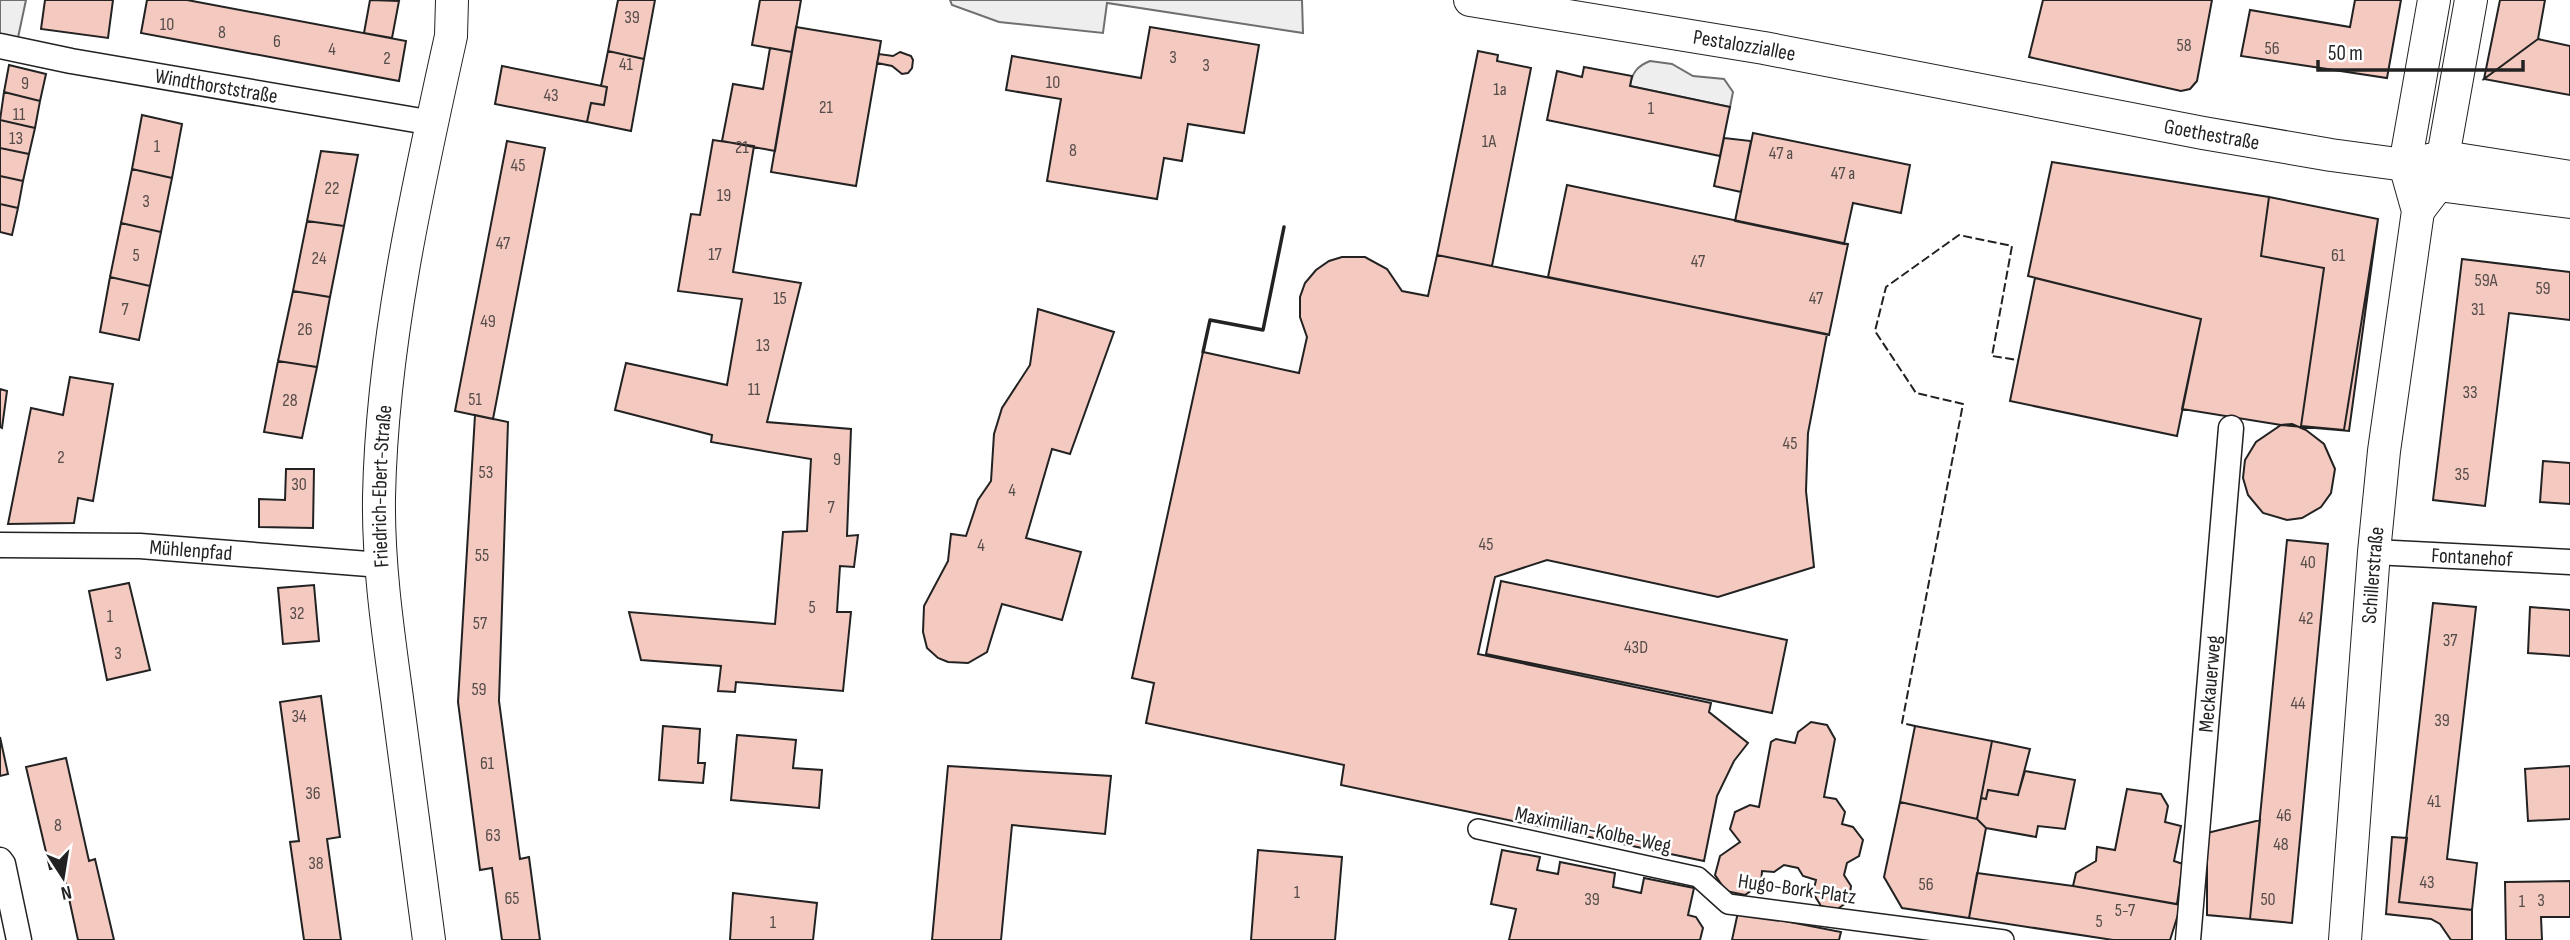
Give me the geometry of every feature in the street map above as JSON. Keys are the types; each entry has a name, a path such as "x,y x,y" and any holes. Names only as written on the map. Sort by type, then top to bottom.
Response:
{"street":[{"name":"Friedrich-Ebert-Straße","path":"429,940 382,565 379,500 382,428 392,338 451,36 452,0"},
{"name":"Friedrich-Ebert-Straße","path":"451,36 471,0"},
{"name":"Pestalozziallee","path":"1470,0 1532,5 2019,97"},
{"name":"Schillerstraße","path":"2418,211 2405,165 2434,0"},
{"name":"Schillerstraße","path":"2344,940 2384,451 2418,211 2441,171 2471,0"},
{"name":"Windthorststraße","path":"0,46 71,61 433,123"},
{"name":"Goethestraße","path":"2019,97 2216,136 2441,171 2570,202"},
{"name":"Goethestraße","path":"2441,171 2570,177"},
{"name":"Meckauerweg","path":"2188,940 2231,428"},
{"name":"Mühlenpfad","path":"0,545 140,546 382,565"},
{"name":"Fontanehof","path":"2374,552 2570,562"},
{"name":"Maximilian-Kolbe-Weg","path":"1478,829 1698,877"},
{"path":"0,860 4,864 19,940"},
{"name":"Hugo-Bork-Platz","path":"1698,877 1728,904 2004,940"}],"shaded area":[{"path":"0,0 26,0 16,47 0,44"},
{"path":"950,0 1302,0 1303,33 1107,3 1103,33 999,22 952,5"},
{"path":"1650,61 1672,64 1693,76 1724,79 1733,92 1730,107 1630,86 1636,70"}],"building":[{"path":"45,0 113,0 108,38 41,29"},
{"path":"147,0 187,0 406,41 399,81 141,33"},
{"path":"370,0 399,1 392,38 364,33"},
{"path":"618,0 655,0 644,59 608,51"},
{"path":"760,0 801,0 792,52 752,45"},
{"path":"2043,0 2212,0 2197,81 2190,89 2181,91 2029,57"},
{"path":"2355,0 2401,0 2387,78 2241,56 2250,10 2350,27"},
{"path":"2500,0 2545,0 2538,39 2484,79"},
{"path":"796,27 881,41 856,186 771,172"},
{"path":"1150,27 1259,45 1244,133 1188,124 1182,161 1164,158 1157,199 1047,181 1061,99 1006,90 1012,56 1141,78"},
{"path":"2538,39 2570,46 2570,95 2484,79"},
{"path":"770,48 792,52 775,151 722,141 733,84 763,89"},
{"path":"608,51 644,59 631,131 587,122 591,103 604,105 607,87 601,86"},
{"path":"1478,51 1498,55 1497,61 1531,68 1492,266 1437,255"},
{"path":"900,52 911,56 913,60 908,73 902,74 892,66 877,63 879,54 893,56"},
{"path":"9,65 46,74 40,101 4,92"},
{"path":"502,66 607,87 604,105 591,103 587,122 495,104"},
{"path":"1584,67 1632,76 1630,86 1730,107 1720,156 1547,120 1557,71 1582,77"},
{"path":"4,92 40,101 35,128 0,120"},
{"path":"142,115 182,124 172,178 132,169"},
{"path":"0,120 35,128 29,154 0,148"},
{"path":"1753,133 1910,165 1901,213 1853,203 1844,244 1735,221"},
{"path":"1724,138 1751,141 1741,192 1714,186"},
{"path":"713,140 754,146 733,272 801,283 767,422 851,429 847,536 858,535 854,567 840,566 837,612 851,612 843,691 736,682 735,692 718,691 721,666 641,660 629,612 775,624 783,532 807,531 811,459 711,442 712,435 615,410 626,363 727,385 742,299 678,291 691,214 700,215"},
{"path":"507,141 545,148 493,419 455,411"},
{"path":"0,148 29,154 23,181 0,176"},
{"path":"321,151 358,155 344,226 307,221"},
{"path":"2052,162 2269,197 2378,219 2349,431 2281,425 2182,409 2201,319 2028,276"},
{"path":"132,169 172,178 161,232 121,223"},
{"path":"0,176 23,181 18,208 0,204"},
{"path":"1567,185 1848,244 1829,335 1548,277"},
{"path":"2269,197 2378,219 2344,430 2301,426 2324,268 2261,256"},
{"path":"0,204 18,208 12,235 0,232"},
{"path":"307,221 344,226 330,297 293,291"},
{"path":"121,223 161,232 150,286 110,277"},
{"path":"1437,255 1827,334 1808,433 1806,491 1814,567 1718,597 1547,560 1495,577 1478,654 1711,703 1709,712 1748,743 1734,761 1717,796 1704,861 1341,785 1344,765 1146,723 1154,683 1132,678 1203,352 1299,373 1307,337 1300,317 1300,297 1305,283 1316,270 1329,261 1342,257 1365,257 1387,269 1402,291 1428,296"},
{"path":"2462,259 2570,272 2570,320 2509,313 2485,506 2433,500"},
{"path":"110,277 150,286 139,340 100,332"},
{"path":"2035,278 2201,319 2177,436 2010,401"},
{"path":"293,291 330,297 317,367 278,361"},
{"path":"1038,309 1114,332 1070,454 1052,449 1026,538 1081,552 1062,620 1002,604 987,652 968,663 948,662 938,658 927,648 923,632 924,606 948,561 951,534 966,536 978,500 991,481 994,434 1002,408 1030,365"},
{"path":"278,361 317,367 302,438 264,432"},
{"path":"70,377 113,384 93,501 78,498 74,523 8,524 31,408 63,415"},
{"path":"0,389 7,391 2,428 0,427"},
{"path":"475,415 508,422 499,701 520,859 529,857 540,940 502,940 492,868 480,870 458,702"},
{"path":"2292,424 2306,430 2324,444 2335,469 2331,493 2321,507 2302,518 2287,520 2263,513 2248,495 2243,478 2245,460 2256,442 2281,425"},
{"path":"2543,461 2570,463 2570,504 2540,502"},
{"path":"286,469 314,469 313,528 259,527 259,499 285,500"},
{"path":"2287,540 2328,544 2292,923 2250,919"},
{"path":"1501,581 1787,640 1772,713 1486,654"},
{"path":"129,583 150,670 107,680 89,591"},
{"path":"314,585 319,641 283,644 278,588"},
{"path":"2433,603 2476,607 2447,859 2477,863 2472,910 2399,902"},
{"path":"2530,607 2570,610 2570,656 2528,653"},
{"path":"321,696 340,837 327,839 341,940 304,940 290,842 299,841 280,702"},
{"path":"1811,722 1827,725 1835,739 1824,797 1836,799 1845,812 1842,824 1853,827 1863,840 1859,856 1847,863 1844,875 1851,886 1849,901 1836,910 1821,906 1813,893 1816,880 1803,876 1798,868 1784,865 1774,872 1762,871 1761,884 1745,895 1726,891 1715,875 1720,856 1740,842 1730,829 1735,812 1750,805 1759,807 1771,742 1776,739 1795,743 1798,732"},
{"path":"663,726 700,729 698,763 705,763 703,783 659,780"},
{"path":"1915,726 1992,741 1977,819 1900,802"},
{"path":"737,735 796,740 793,768 822,770 819,808 731,800"},
{"path":"0,737 8,774 0,776"},
{"path":"1992,741 2030,749 2018,795 1988,790 1986,799 1981,798"},
{"path":"66,758 89,861 95,859 114,940 78,940 62,866 50,869 26,767"},
{"path":"948,766 1111,776 1105,834 1012,825 1001,940 932,940"},
{"path":"2570,766 2570,819 2528,821 2525,769"},
{"path":"2025,771 2075,780 2065,829 2038,826 2036,837 1986,828 1977,819 1981,798 1986,799 1988,790 2018,795"},
{"path":"2127,789 2161,794 2168,806 2165,822 2181,826 2174,861 2183,864 2177,904 2073,886 2076,873 2096,861 2097,847 2115,850"},
{"path":"1900,802 1977,819 1986,828 1969,918 1902,908 1884,877"},
{"path":"2260,820 2250,919 2207,915 2207,833"},
{"path":"2392,837 2407,838 2399,902 2472,910 2472,940 2451,940 2440,924 2431,919 2386,914"},
{"path":"1258,850 1342,857 1335,940 1251,940"},
{"path":"1502,850 1540,857 1537,870 1558,874 1560,862 1615,873 1613,887 1641,893 1644,878 1694,888 1688,915 1696,917 1703,928 1700,940 1509,940 1516,909 1491,904"},
{"path":"1977,873 2181,905 2170,940 2113,940 1969,918"},
{"path":"2570,881 2570,917 2541,917 2542,940 2506,940 2505,882"},
{"path":"733,893 817,903 813,940 730,940"},
{"path":"1738,912 1841,932 1839,940 1732,940"}],"fence":[{"path":"1915,726 1902,723 1963,404 1916,393 1875,331 1886,287 1959,235 2012,246 1992,356 2018,360"}],"wall":[{"path":"1203,352 1210,320 1263,330 1284,227"}]}
